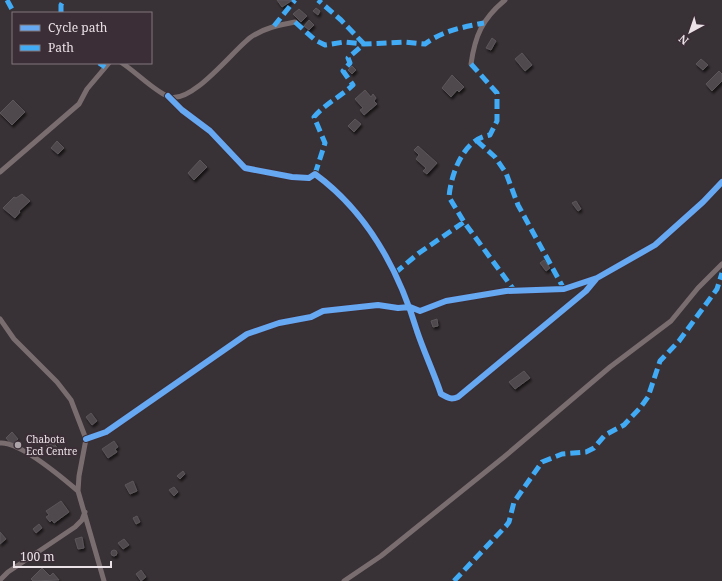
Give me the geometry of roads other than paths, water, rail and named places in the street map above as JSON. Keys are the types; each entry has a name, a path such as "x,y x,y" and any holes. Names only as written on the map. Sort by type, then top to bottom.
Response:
{"street":[{"path":"470,64 478,31 491,11 505,0"},
{"path":"168,96 175,98 188,93 221,68 244,43 258,33 274,26 295,22"},
{"path":"0,172 79,104 87,89 107,64"},
{"path":"123,64 168,96 182,110 210,131 245,168 292,177 309,178 315,174 335,190 364,222 389,259 410,307 417,331 441,394 448,398 453,399 586,292 598,278"},
{"path":"86,439 106,432 247,334 279,323 311,317 323,311 378,306 398,308 410,307 420,311 446,301 506,291 564,289 578,286 598,278 655,245 704,202 722,182"},
{"path":"344,581 381,556 504,457 610,367 671,321 698,288 722,264"},
{"path":"0,319 19,345 57,382 71,400 86,439 79,476 78,491 104,581"},
{"path":"0,443 8,444 35,457 78,491"},
{"path":"0,580 8,572 75,528 82,520 85,512"}],"place":[{"name":"Chabota Ecd Centre","path":"18,445"}]}
